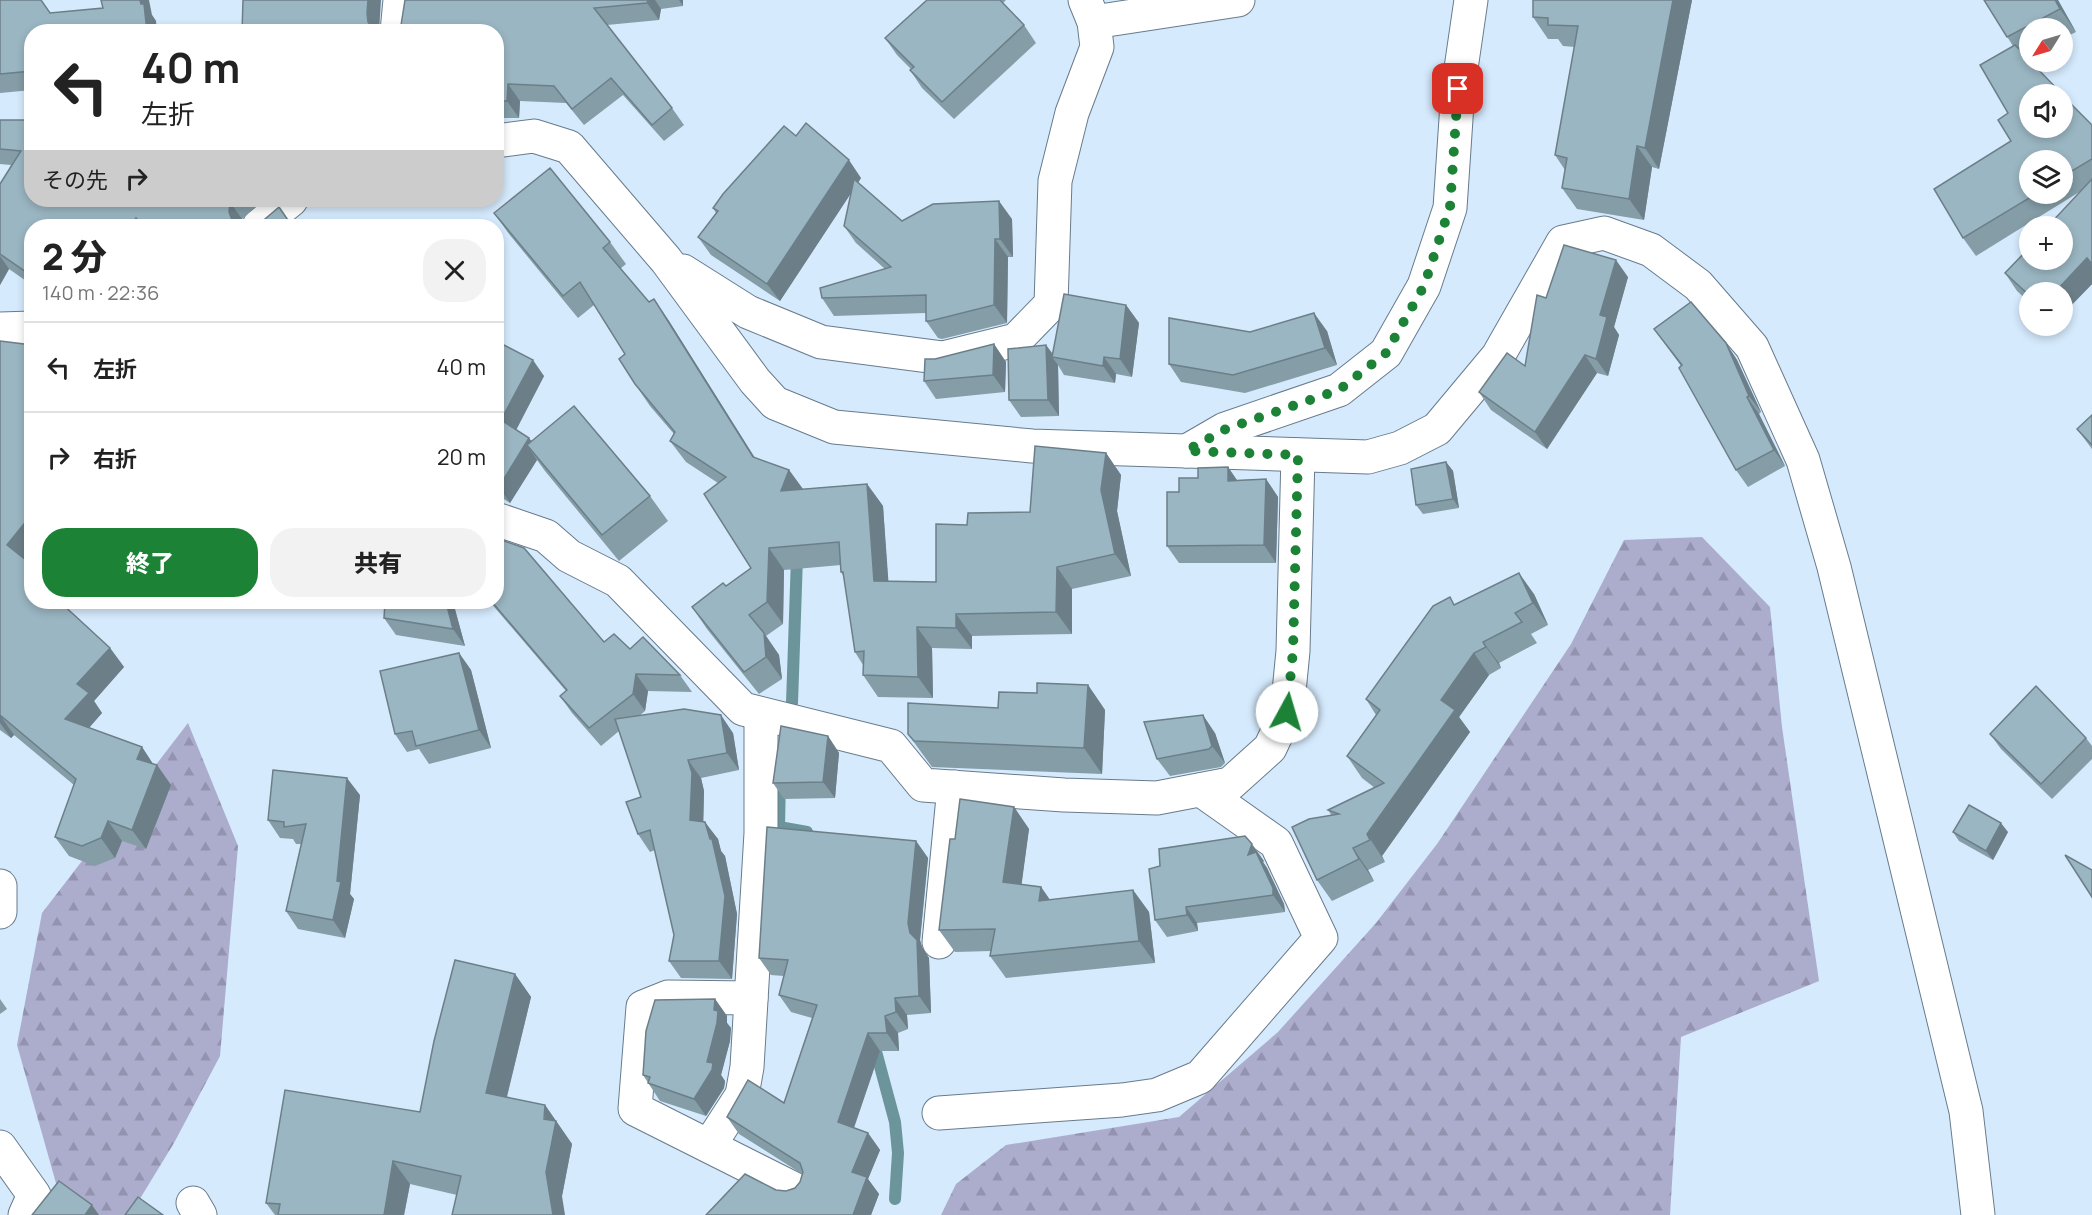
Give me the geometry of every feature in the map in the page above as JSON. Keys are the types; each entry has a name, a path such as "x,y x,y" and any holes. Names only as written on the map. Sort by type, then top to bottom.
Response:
{"street":[{"path":"398,24 400,0"},
{"path":"666,260 747,312 821,342 943,358 1016,340 1051,304 1055,181 1072,113 1097,47 1090,11 1239,0"},
{"path":"1186,451 1226,429 1339,390 1386,353 1424,286 1450,207 1458,89 1471,0"},
{"path":"504,140 534,136 569,147 666,260 755,381 775,403 834,427 1032,446 1368,458 1400,448 1437,429 1498,356 1563,242 1604,233 1651,250 1698,285 1752,347 1803,460 1834,567 1966,1111 1977,1215"},
{"path":"268,219 282,207"},
{"path":"0,329 24,328"},
{"path":"504,522 546,536 569,556 618,581 743,709 891,746 923,785 1157,798 1230,784 1270,748 1287,712 1293,651 1298,455"},
{"path":"709,1146 742,1095 747,1067 761,833 761,714"},
{"path":"939,942 954,787"},
{"path":"939,1113 1122,1100 1157,1095 1200,1077 1321,938 1276,843 1201,790"},
{"path":"0,886 0,912"},
{"path":"751,998 668,997 643,1007 635,1109 796,1190"},
{"path":"0,1147 34,1195 25,1215"}],"green space":[{"path":"1702,537 1770,607 1782,727 1819,981 1681,1037 1670,1215 941,1215 956,1184 1006,1145 1179,1117 1278,1032 1376,923 1437,844 1571,644 1624,540"},
{"path":"188,723 238,846 220,1056 174,1143 130,1215 65,1215 17,1045 42,913"}],"building":[{"path":"0,0 41,0 50,13 103,8 101,0 140,0 141,4 144,4 146,24 24,24 24,72 0,74"},
{"path":"243,0 368,0 367,13 370,24 242,24"},
{"path":"405,0 648,0 647,3 594,8 672,108 652,125 611,78 572,109 554,86 508,84 507,101 504,101 504,24 401,24"},
{"path":"927,0 1000,0 1024,25 942,102 910,70 914,67 885,38"},
{"path":"1533,0 1673,0 1645,148 1637,146 1629,199 1562,188 1567,158 1555,155 1578,26 1548,25 1548,18 1533,17"},
{"path":"1984,0 2055,0 2060,9 2043,18 2019,18 2019,31 2007,37"},
{"path":"2015,45 2019,49 2019,72 2041,72 2052,84 2019,84 2019,138 2073,138 2073,106 2092,125 2092,159 2073,170 2073,150 2019,150 2019,204 1963,238 1934,189 2011,141 1998,120 2008,113 1980,65"},
{"path":"0,120 24,120 24,207 230,207 232,219 24,219 24,270 0,254 0,184 21,151 0,149"},
{"path":"806,123 849,160 767,284 698,237 718,211 713,208 723,194 784,126 796,136"},
{"path":"550,168 610,242 603,248 649,302 654,299 753,457 789,470 781,491 867,484 874,581 936,582 936,524 967,525 968,513 1030,512 1035,446 1106,453 1101,490 1115,554 1057,567 1056,612 956,614 956,628 917,627 918,677 863,675 864,651 855,652 843,572 841,572 839,542 769,548 767,602 749,615 764,633 766,657 744,672 692,607 723,583 726,586 751,568 704,494 726,477 670,441 675,432 635,384 619,359 625,354 580,282 563,296 504,225 504,219 499,219 494,213"},
{"path":"854,179 902,221 933,204 999,201 1000,239 995,239 994,305 926,321 926,295 822,298 820,288 891,267 844,226"},
{"path":"2092,179 2092,264 2087,258 2064,282 2019,282 2019,286 2005,273 2019,258 2019,270 2073,270 2073,216 2057,216 2069,204 2073,204 2073,199"},
{"path":"279,207 287,219 265,219"},
{"path":"1564,245 1616,260 1600,315 1607,317 1596,359 1585,355 1535,432 1479,392 1507,353 1525,366 1537,295 1546,298"},
{"path":"1064,294 1126,305 1120,359 1104,357 1103,366 1052,357"},
{"path":"1691,302 1726,343 1749,396 1747,397 1774,450 1736,470 1679,368 1682,365 1654,329"},
{"path":"1314,313 1325,348 1233,375 1169,364 1169,318 1250,332"},
{"path":"0,341 24,344 24,524 7,545 24,559 24,609 68,609 110,648 77,684 89,693 65,719 142,747 137,759 157,765 132,830 108,821 101,838 82,846 55,837 76,779 0,715"},
{"path":"994,344 993,375 924,381 925,359 935,359"},
{"path":"504,345 533,360 504,414"},
{"path":"1046,345 1048,400 1009,400 1008,349"},
{"path":"574,406 650,496 602,535 527,445"},
{"path":"2092,415 2092,445 2077,429"},
{"path":"504,422 529,438 504,479"},
{"path":"1446,462 1453,499 1416,505 1411,469"},
{"path":"1228,467 1228,481 1266,479 1264,545 1167,546 1167,492 1179,492 1179,478 1198,478 1198,468"},
{"path":"504,541 524,548 604,642 614,634 630,649 643,637 680,675 636,674 633,694 589,728 560,696 567,690 498,609 504,609"},
{"path":"1519,573 1533,603 1515,613 1522,622 1483,642 1486,647 1474,653 1441,700 1455,710 1367,834 1370,840 1353,848 1359,859 1317,880 1292,827 1309,819 1339,814 1328,810 1384,783 1347,756 1380,710 1366,699 1433,606 1450,597 1454,605"},
{"path":"385,609 448,609 453,629 384,618"},
{"path":"459,653 479,730 416,746 412,731 395,734 380,671"},
{"path":"1037,683 1088,685 1084,748 914,741 908,734 908,703 998,708 999,692 1037,693"},
{"path":"2036,686 2086,738 2041,784 1990,734"},
{"path":"684,709 721,715 727,753 688,760 692,773 690,820 705,822 710,839 712,839 725,896 719,961 669,961 674,935 650,830 638,834 626,802 641,797 615,719"},
{"path":"1203,715 1212,746 1209,749 1157,759 1144,722"},
{"path":"781,726 828,736 823,782 773,783"},
{"path":"273,770 347,778 337,881 341,882 333,920 286,911 306,824 284,827 284,822 268,820"},
{"path":"960,799 1014,807 1003,882 1041,887 1039,901 1133,890 1139,941 990,956 995,929 939,930 950,839 955,839"},
{"path":"1969,805 2001,823 1986,851 1953,832"},
{"path":"767,827 916,841 908,923 910,933 917,940 919,996 895,998 896,1012 885,1016 887,1033 868,1033 838,1122 868,1133 852,1172 867,1177 853,1215 706,1215 745,1174 776,1190 786,1191 795,1188 803,1172 800,1163 727,1117 748,1080 784,1103 817,1005 779,995 788,960 759,958"},
{"path":"1245,836 1252,844 1248,855 1256,852 1273,888 1273,895 1186,907 1187,915 1155,920 1149,869 1160,866 1159,849"},
{"path":"2065,855 2092,870 2092,897"},
{"path":"455,960 515,974 486,1093 545,1105 544,1119 556,1121 546,1172 553,1215 452,1215 461,1176 393,1161 384,1215 278,1215 280,1204 266,1203 285,1090 420,1112 434,1041"},
{"path":"715,999 714,1010 718,1011 717,1023 707,1062 713,1063 712,1070 694,1099 648,1083 650,1077 643,1075 646,1031 655,1000"},
{"path":"59,1181 92,1205 85,1215 32,1215"},
{"path":"138,1197 163,1215 125,1215"}],"waterway":[{"path":"792,703 797,557"},
{"path":"780,778 779,827 807,832"},
{"path":"874,1044 895,1122 898,1153 895,1199"}],"route":[{"path":"1287,712 1293,651 1298,455 1186,451 1226,429 1339,390 1386,353 1424,286 1450,207 1458,89"}]}
